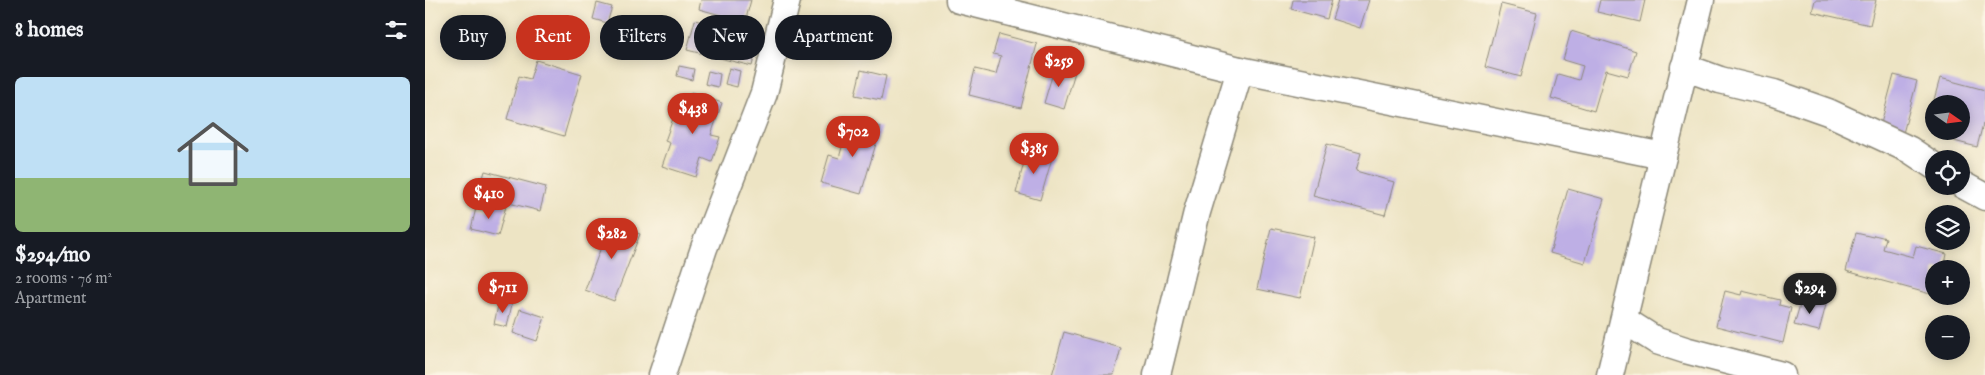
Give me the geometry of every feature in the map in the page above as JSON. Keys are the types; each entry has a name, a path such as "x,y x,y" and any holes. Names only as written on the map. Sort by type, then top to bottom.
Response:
{"street":[{"path":"662,375 704,248 764,93 787,0"},
{"path":"959,0 1240,70 1663,156"},
{"path":"1610,375 1701,0"},
{"path":"1684,67 1719,80 1773,92 1828,112 1910,150 1925,160"},
{"path":"1157,375 1197,212 1240,70"},
{"path":"1970,189 1985,197"},
{"path":"1624,320 1657,341 1782,375"}],"building":[{"path":"701,0 751,0 747,15 720,15 699,9"},
{"path":"1293,0 1332,0 1327,19 1291,9"},
{"path":"1338,0 1369,0 1360,28 1332,19"},
{"path":"1600,0 1645,0 1640,22 1597,12"},
{"path":"1815,0 1876,0 1870,25 1812,12"},
{"path":"597,3 612,7 610,15 600,15 600,21 593,19"},
{"path":"1501,4 1537,13 1521,77 1485,67"},
{"path":"694,24 694,52 687,50"},
{"path":"1571,31 1636,51 1628,76 1606,70 1594,111 1551,98 1558,74 1579,80 1583,66 1563,60"},
{"path":"999,34 1037,44 1021,108 969,95 975,69 996,74 1001,56 993,54"},
{"path":"536,60 582,74 564,136 507,119 519,76 530,79"},
{"path":"728,60 754,60 752,66"},
{"path":"679,66 694,69 692,80 677,76"},
{"path":"1055,66 1075,72 1064,109 1044,103"},
{"path":"729,68 740,71 737,87 725,84"},
{"path":"861,70 886,76 881,100 855,95"},
{"path":"708,71 720,74 718,87 705,84"},
{"path":"1894,75 1917,81 1902,137 1879,131"},
{"path":"1940,78 1985,90 1985,125 1983,124 1977,147 1954,141 1970,140 1970,95 1935,95"},
{"path":"691,92 722,103 711,135 720,137 712,162 702,158 696,177 662,166 670,143 665,141 676,110 684,112"},
{"path":"850,118 881,127 861,194 821,183 829,155 839,158"},
{"path":"1327,144 1361,153 1356,171 1394,182 1385,215 1313,196"},
{"path":"1027,151 1052,158 1040,200 1016,193"},
{"path":"485,171 546,187 540,211 478,195"},
{"path":"1568,189 1604,199 1585,263 1550,253"},
{"path":"493,203 506,206 498,236 471,229 476,208 491,212"},
{"path":"599,218 640,234 614,301 585,290 606,234 595,229"},
{"path":"1271,228 1314,237 1300,298 1257,289"},
{"path":"1856,233 1886,238 1883,249 1913,257 1916,246 1925,248 1925,250 1947,254 1946,260 1925,260 1925,293 1846,271"},
{"path":"1725,291 1741,295 1742,291 1780,300 1779,305 1791,308 1783,343 1716,326"},
{"path":"1802,298 1826,305 1819,331 1794,325"},
{"path":"499,301 512,304 507,327 494,324"},
{"path":"520,309 545,317 537,341 513,333"},
{"path":"1064,332 1121,348 1114,375 1052,375"}]}
